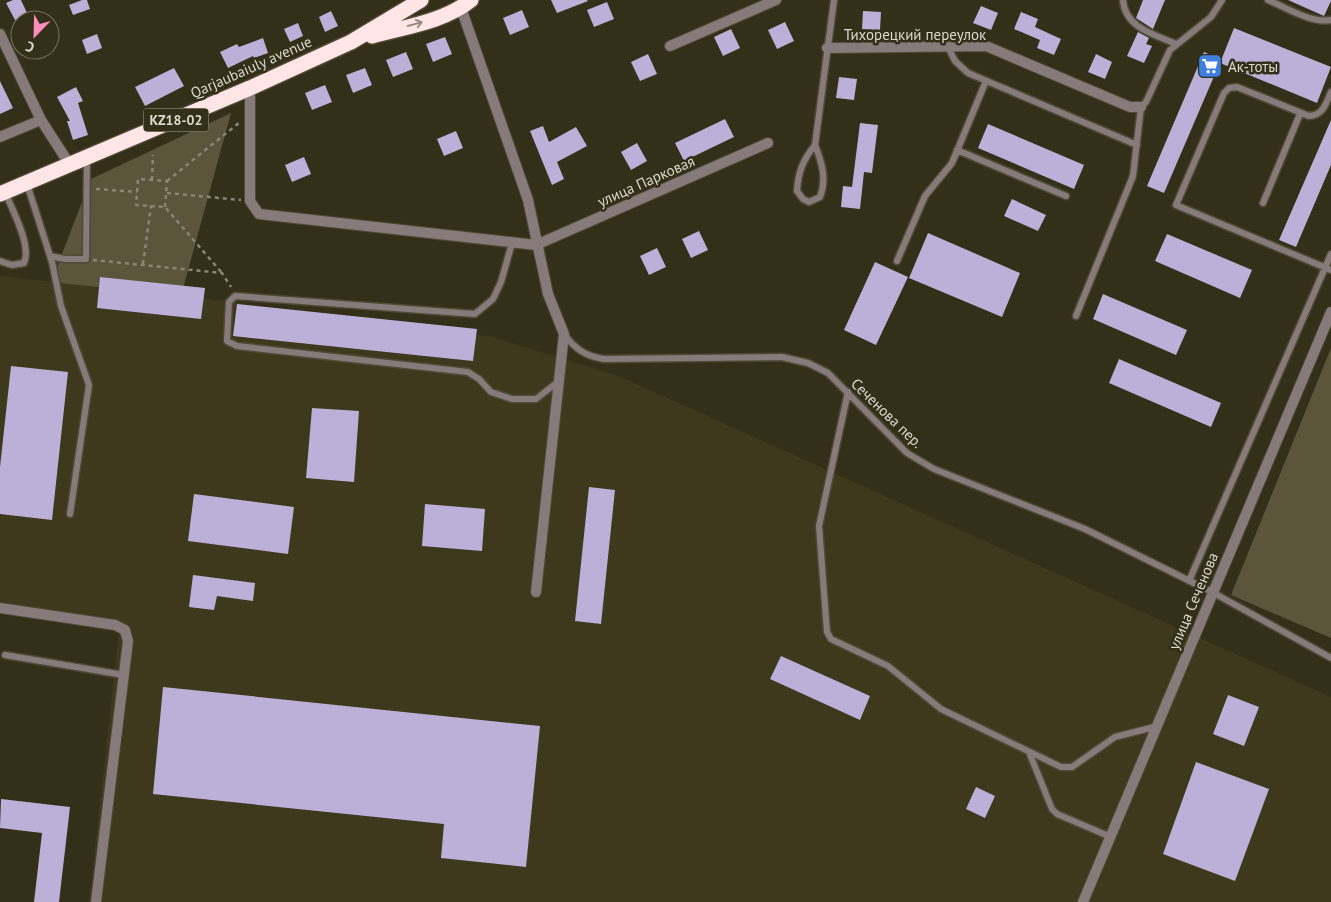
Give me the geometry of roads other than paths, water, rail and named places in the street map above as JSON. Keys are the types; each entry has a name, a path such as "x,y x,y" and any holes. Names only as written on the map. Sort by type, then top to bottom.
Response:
{"highway":[{"name":"Qarjaubaiuly avenue","path":"2,193 250,88 351,42 421,0"},
{"path":"429,0 437,18"},
{"name":"Qarjaubaiuly avenue","path":"351,42 437,18 466,4"}],"street":[{"path":"670,46 776,0"},
{"path":"466,4 528,200 536,245 548,294 564,334 536,592"},
{"path":"0,34 41,120 70,165"},
{"name":"Тихорецкий переулок","path":"827,48 986,46 1130,107 1141,107"},
{"path":"250,88 250,201 259,214 536,245"},
{"path":"0,137 41,120"},
{"name":"улица Парковая","path":"536,245 768,143"},
{"name":"улица Сеченова","path":"1083,902 1331,312"},
{"path":"0,608 116,625 125,630 128,641 96,902"}],"lane":[{"path":"816,145 805,157 798,174 797,191 803,199 809,202 820,197 823,189 822,163 816,145 834,0"},
{"path":"1123,0 1126,14 1134,24 1176,44"},
{"path":"1076,316 1130,184 1141,107 1146,102 1166,57 1176,44 1211,17 1222,0"},
{"path":"1268,0 1314,19 1331,20"},
{"path":"948,47 961,69 1137,145"},
{"path":"897,261 925,196 952,163 986,81"},
{"path":"1328,269 1176,205 1224,93 1230,88 1237,87 1300,114 1316,115 1326,104 1331,92"},
{"path":"1263,203 1300,114"},
{"path":"957,150 1066,196"},
{"path":"50,256 65,259 86,259 87,158"},
{"path":"27,182 50,256 61,306 89,385 70,514"},
{"path":"0,261 12,265 24,263 27,256 25,243 2,193"},
{"path":"512,242 501,282 493,299 475,314 235,296 230,302 227,341 237,346 468,372 479,379 491,392 512,399 536,398 559,381"},
{"path":"1190,581 1328,269 1331,254"},
{"name":"Сеченова пер.","path":"564,334 575,348 590,357 604,359 782,357 808,363 828,372 907,452 934,469 1086,529 1212,592 1331,658"},
{"path":"848,392 819,526 827,632 830,639 888,666 941,709 1061,767 1072,766 1114,737 1158,726"},
{"path":"5,655 124,675"},
{"path":"1029,752 1052,809 1057,814 1111,838"}],"place":[{"name":"Ак-тоты","path":"1210,66"}]}
